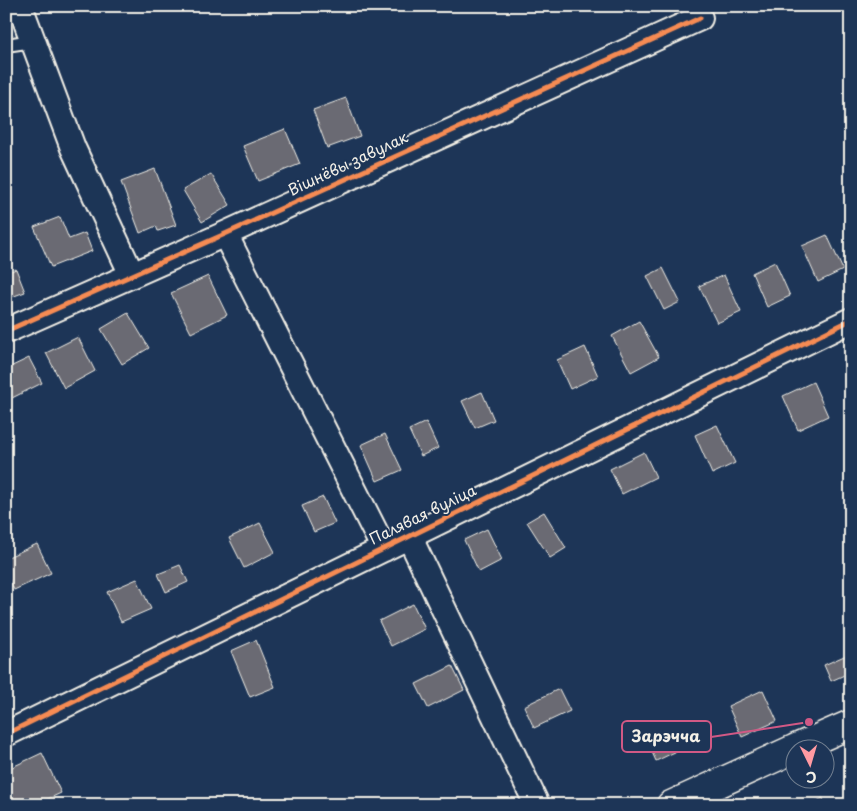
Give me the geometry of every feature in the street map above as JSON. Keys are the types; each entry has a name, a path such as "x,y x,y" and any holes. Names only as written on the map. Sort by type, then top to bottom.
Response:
{"main road":[{"path":"820,738 851,724"},
{"path":"671,805 784,754"}],"street":[{"path":"20,6 73,148 132,275"},
{"name":"Вішнёвы завулак","path":"6,331 225,234 700,18"},
{"path":"225,234 384,549"},
{"name":"Палявая вуліца","path":"6,734 851,320"},
{"path":"409,536 537,805"}],"lane":[{"path":"6,45 33,41"}],"building":[{"path":"346,98 360,136 327,148 313,110"},
{"path":"285,129 300,164 258,181 243,146"},
{"path":"155,169 176,225 158,231 156,226 140,233 121,182"},
{"path":"211,174 230,205 202,222 183,190"},
{"path":"60,217 69,239 85,233 92,251 51,267 34,227"},
{"path":"827,235 843,270 818,282 802,246"},
{"path":"775,262 790,296 767,307 752,273"},
{"path":"663,268 680,302 664,310 647,276"},
{"path":"16,269 25,292 6,299 6,273"},
{"path":"724,275 741,312 717,323 699,286"},
{"path":"208,276 227,315 191,333 171,293"},
{"path":"128,313 149,348 122,364 101,329"},
{"path":"639,321 659,357 631,372 612,336"},
{"path":"78,337 95,371 64,388 46,353"},
{"path":"585,347 598,376 570,389 557,360"},
{"path":"29,358 42,383 6,401 6,369"},
{"path":"813,382 828,416 798,430 783,396"},
{"path":"482,392 494,420 475,428 462,401"},
{"path":"426,422 438,448 421,456 409,430"},
{"path":"717,425 735,463 712,474 695,435"},
{"path":"385,434 402,470 377,481 361,445"},
{"path":"644,452 656,477 622,494 610,469"},
{"path":"323,497 335,523 314,532 302,506"},
{"path":"544,512 566,548 550,558 527,522"},
{"path":"260,523 275,552 244,568 229,538"},
{"path":"487,529 502,560 479,572 464,540"},
{"path":"37,544 51,573 14,590 6,573 6,558"},
{"path":"180,565 188,582 166,592 158,574"},
{"path":"137,579 151,609 121,622 107,592"},
{"path":"413,604 425,629 391,646 379,621"},
{"path":"256,640 275,687 250,697 231,651"},
{"path":"851,653 851,672 831,681 824,665"},
{"path":"452,666 464,690 428,708 416,684"},
{"path":"559,689 570,711 534,728 524,706"},
{"path":"763,690 777,721 742,737 728,706"},
{"path":"666,722 679,750 656,761 643,732"},
{"path":"42,753 61,793 35,805 6,805 6,770"},
{"path":"823,798 825,805 808,805"}],"cycle path":[{"path":"6,331 225,234 700,18"},
{"path":"6,734 851,320"}],"place":[{"name":"Зарэчча","path":"809,722"}]}
